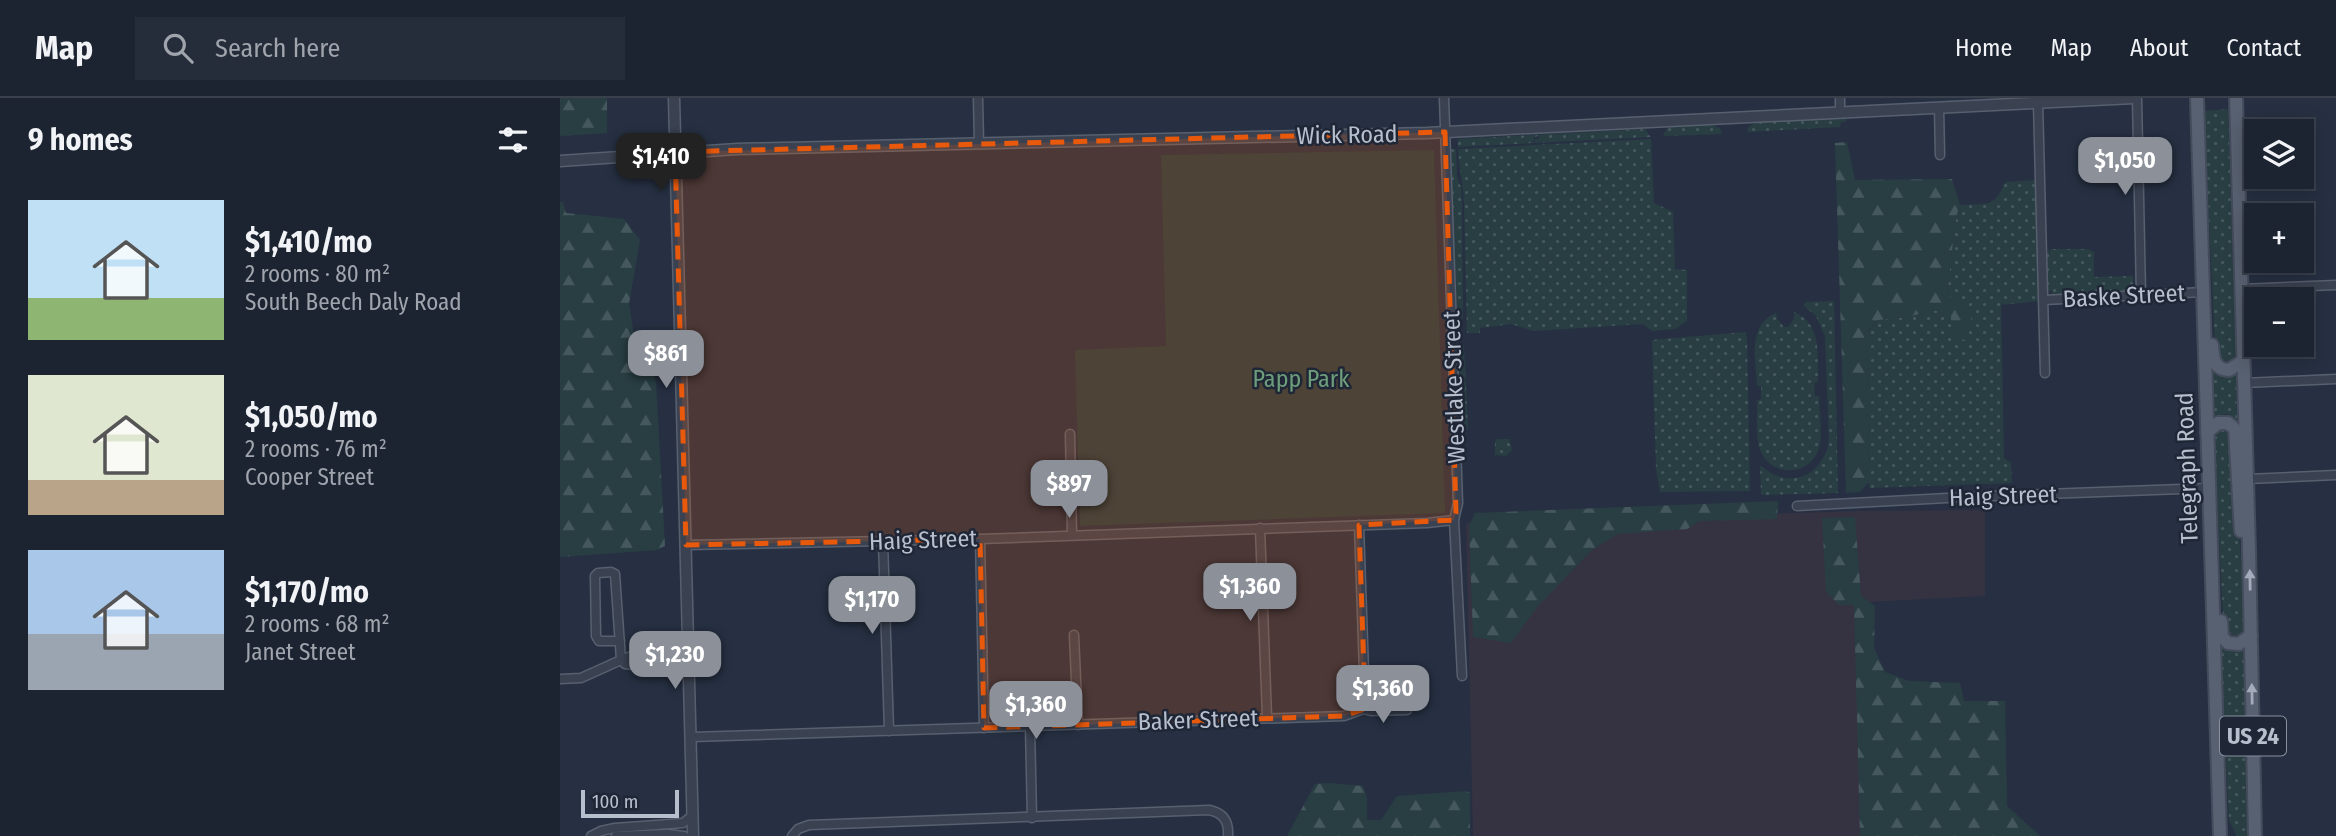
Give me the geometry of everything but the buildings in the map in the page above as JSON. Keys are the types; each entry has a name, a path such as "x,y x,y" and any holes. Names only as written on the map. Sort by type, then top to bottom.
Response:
{"main road":[{"name":"Telegraph Road","path":"2197,98 2220,836"},
{"name":"US 24","path":"2236,98 2255,836"},
{"path":"2203,254 2210,272 2214,360 2220,368 2229,370 2243,361"},
{"path":"2207,432 2218,423 2228,423 2235,429 2241,533 2249,550"},
{"path":"2209,502 2218,546 2221,635 2233,645 2242,643 2251,635"},
{"path":"2217,726 2224,753 2228,836"}],"street":[{"path":"674,98 693,836"},
{"path":"978,98 979,143"},
{"name":"Westlake Street","path":"1444,98 1458,496 1454,520 1462,676"},
{"path":"1840,98 1840,113"},
{"path":"2136,98 2141,295"},
{"name":"Wick Road","path":"560,161 675,152 1444,132 2136,98"},
{"path":"2038,103 2045,373"},
{"path":"1939,108 1940,155"},
{"path":"2241,289 2336,285"},
{"name":"Baske Street","path":"2044,300 2204,292"},
{"path":"2245,383 2336,379"},
{"path":"1070,434 1072,534"},
{"path":"2247,479 2336,475"},
{"name":"Haig Street","path":"1797,506 2209,488"},
{"name":"Haig Street","path":"686,545 980,538 1454,520"},
{"path":"1359,525 1365,701 1363,709"},
{"path":"1260,528 1267,717"},
{"path":"980,538 984,728"},
{"path":"883,541 889,731"},
{"path":"620,641 599,641 596,636 595,576 600,572 615,574 620,641 621,660"},
{"path":"1074,635 1079,725"},
{"path":"560,678 581,678 636,654 689,656"},
{"name":"Baker Street","path":"692,737 1344,716 1363,709 1408,710"},
{"path":"1030,726 1032,818"},
{"path":"792,836 798,828 809,824 1209,810 1223,817 1228,827 1228,836"},
{"path":"591,836 615,828 683,823 693,815"},
{"path":"616,836 684,836"}],"highlighted area":[{"path":"1445,132 1456,513 1454,520 1359,525 1365,701 1362,710 1344,716 984,728 980,539 686,545 675,152"}],"shaded area":[{"path":"1985,510 1985,596 1867,602 1867,836 1473,836 1466,523 1860,511"}],"green space":[{"path":"560,98 607,98 607,133 560,136"},
{"path":"2228,109 2236,352 2233,359 2227,363 2219,356 2215,346 2204,111"},
{"path":"1847,116 1840,127 1747,132 1755,122"},
{"path":"1711,125 1720,128 1722,134 1664,136 1669,127"},
{"path":"1645,129 1651,137 1535,143 1539,136 1534,137 1534,143 1458,147 1458,139"},
{"path":"1651,139 1654,203 1673,212 1675,269 1687,270 1687,321 1675,329 1652,331 1643,324 1533,331 1511,324 1480,328 1480,333 1467,333 1464,203 1458,149"},
{"path":"1847,142 1855,180 1952,179 1960,205 1956,217 1947,294 1972,316 1966,340 1951,338 1951,314 1932,310 1909,317 1879,320 1867,331 1869,482 1860,492 1846,493 1835,143"},
{"path":"1451,149 1456,149 1457,178 1462,202 1463,317 1457,322"},
{"name":"Papp Park","path":"1434,150 1445,513 1080,526 1075,350 1166,346 1161,155"},
{"path":"2036,180 2038,301 2001,305 2004,458 2011,463 2012,483 1869,488 1867,332 1879,320 1909,317 1932,310 1972,316 1947,294 1956,217 1960,205 1993,201 2005,182"},
{"path":"560,202 563,202 566,213 624,219 640,240 629,304 634,335 648,348 656,383 665,546 657,550 560,557"},
{"path":"2049,249 2050,254 2051,249 2087,249 2094,252 2094,277 2133,276 2133,290 2052,295 2052,291 2048,291 2046,256"},
{"path":"1834,301 1838,493 1761,495 1760,465 1781,477 1802,477 1819,465 1825,455 1829,442 1825,336 1816,316 1804,306 1805,302"},
{"path":"1794,312 1810,324 1814,333 1818,352 1818,382 1814,383 1815,396 1819,396 1821,431 1820,445 1814,459 1799,469 1791,470 1775,467 1767,461 1760,448 1757,435 1757,400 1761,399 1761,386 1757,386 1755,344 1761,326 1767,319 1776,313 1777,319 1784,327 1788,327 1794,319"},
{"path":"1745,332 1750,491 1660,492 1656,469 1652,340"},
{"path":"1462,345 1468,429 1465,430 1460,428 1458,347"},
{"path":"2212,371 2227,377 2236,375 2237,420 2227,414 2213,416"},
{"path":"2224,429 2231,436 2242,571 2244,628 2234,637 2227,630 2223,616 2214,439 2218,431"},
{"path":"1497,439 1509,439 1512,450 1506,456 1495,455"},
{"path":"1778,501 1777,519 1700,521 1687,529 1618,534 1592,550 1538,606 1511,643 1473,637 1469,526 1475,513"},
{"path":"1855,517 1861,596 1875,606 1874,648 1885,672 1909,681 1960,683 1964,701 2005,701 2007,806 2040,836 1860,836 1854,605 1839,605 1826,592 1822,518"},
{"path":"2220,645 2228,650 2244,649 2250,828 2246,836 2237,836 2229,821"},
{"path":"1315,784 1363,786 1367,798 1367,820 1381,820 1397,796 1467,791 1470,793 1470,836 1287,836"}]}
